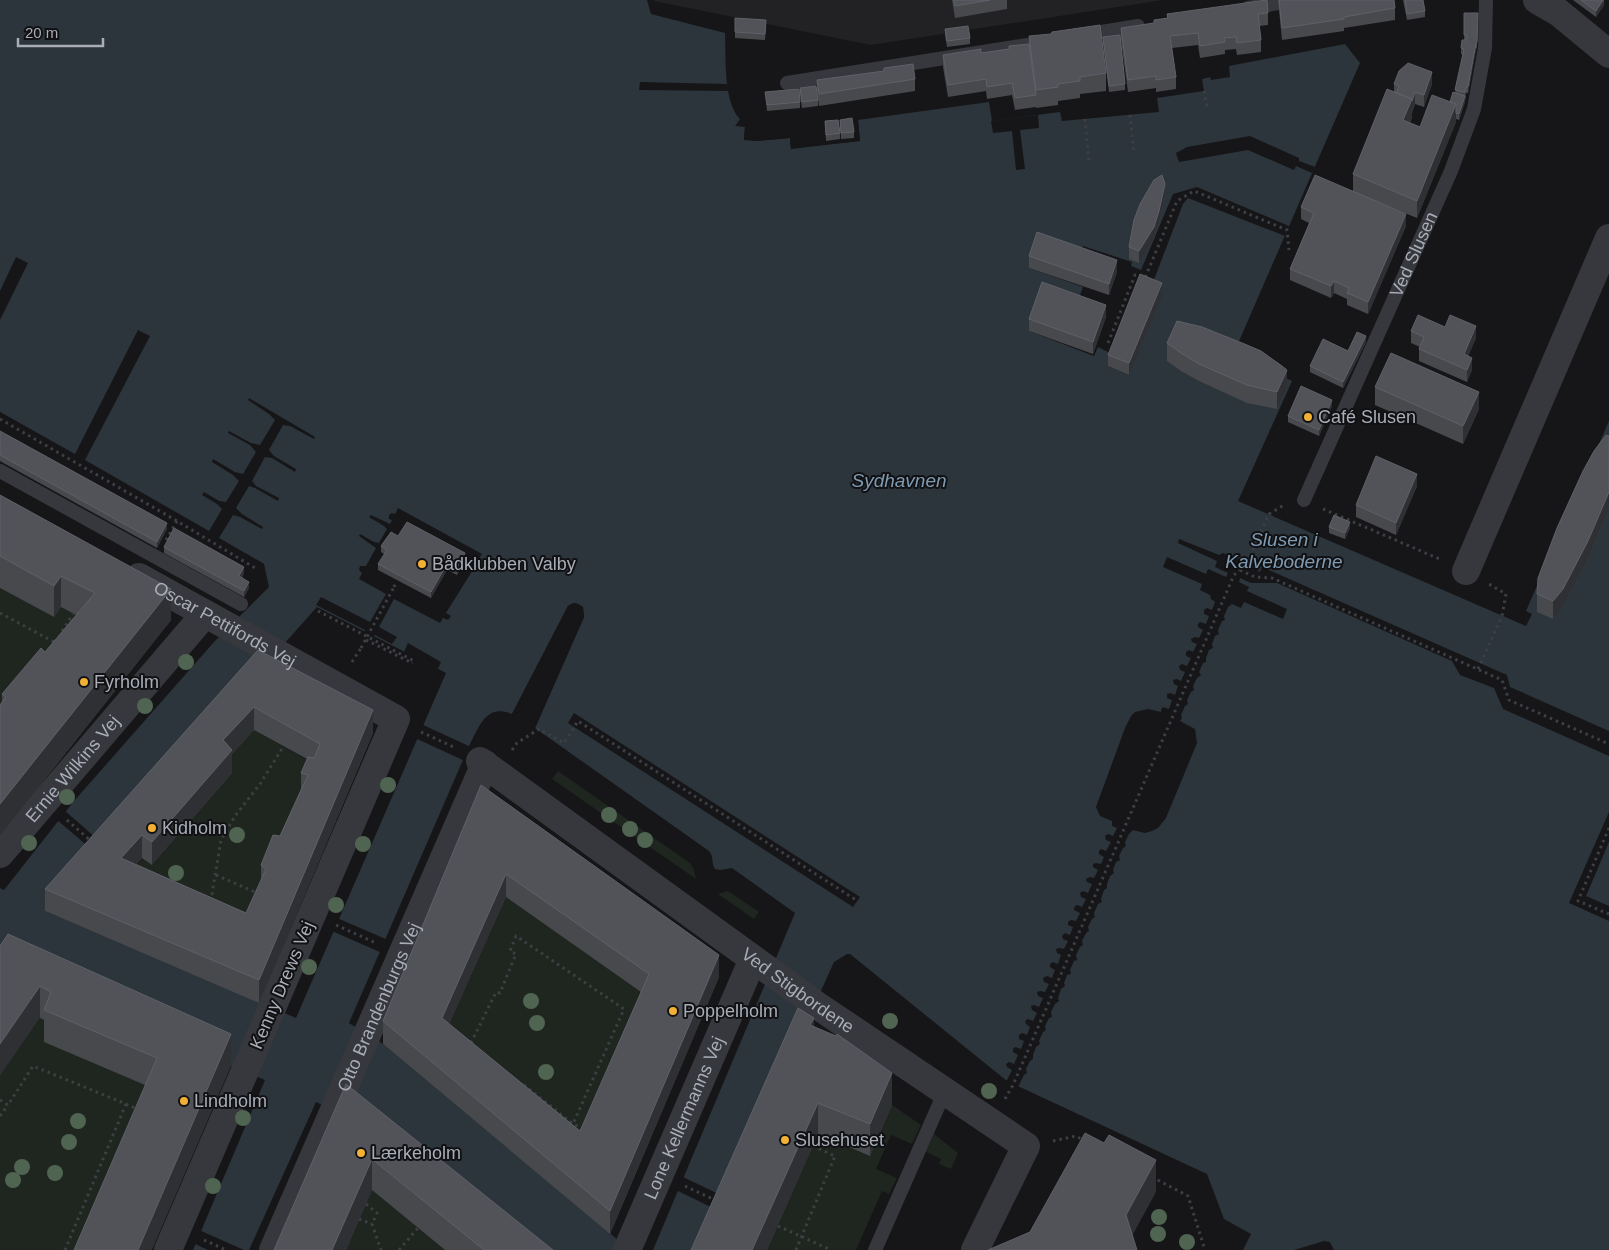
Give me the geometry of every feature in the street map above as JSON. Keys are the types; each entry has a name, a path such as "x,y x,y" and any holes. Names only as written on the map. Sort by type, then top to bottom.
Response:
{"street":[{"path":"1537,0 1558,12 1609,54"},
{"path":"1466,571 1609,238"},
{"name":"Oscar Pettifords Vej","path":"114,564 406,724"},
{"name":"Ernie Wilkins Vej","path":"6,846 212,618"},
{"name":"Kenny Drews Vej","path":"168,1250 284,980 406,724"},
{"name":"Otto Brandenburgs Vej","path":"273,1250 402,953 475,758"},
{"name":"Ved Stigbordene","path":"475,758 818,1006 1026,1146"},
{"name":"Lone Kellermanns Vej","path":"627,1250 759,964"},
{"path":"974,1250 1026,1146"}],"lane":[{"path":"1238,10 1297,0"},
{"name":"Ved Slusen","path":"1304,500 1450,172 1474,109 1485,48 1486,0"},
{"path":"1073,37 1151,24"},
{"path":"787,83 1044,42"},
{"path":"0,471 241,604"},
{"path":"875,1250 945,1091"}],"path":[{"path":"1204,91 1206,107"},
{"path":"1130,115 1134,153"},
{"path":"1085,119 1089,162"},
{"path":"1108,343 1136,275 1145,278 1177,202 1194,192 1287,230 1289,250"},
{"path":"0,419 255,568"},
{"path":"1304,500 1466,571 1506,594 1502,616 1478,669"},
{"path":"1013,1085 1234,575 1246,565 1269,514 1284,505"},
{"path":"1240,570 1255,577 1272,578 1502,680 1509,700 1609,744"},
{"path":"361,648 395,586"},
{"path":"318,611 414,661 412,664 366,640"},
{"path":"0,613 56,643"},
{"path":"49,650 56,643 73,614"},
{"path":"517,743 535,731 542,730 564,743 578,721 856,900"},
{"path":"406,724 475,758"},
{"path":"204,899 212,894 220,840 235,816 260,784 283,746"},
{"path":"65,819 93,843"},
{"path":"1609,828 1578,901 1609,914"},
{"path":"216,875 265,896"},
{"path":"330,922 402,953"},
{"path":"471,1043 496,992 500,993 516,954 510,951 516,936 624,1009 573,1124"},
{"path":"464,1037 478,1049"},
{"path":"0,1116 33,1066 147,1113"},
{"path":"522,1084 573,1124 590,1132"},
{"path":"0,1100 8,1105"},
{"path":"65,1250 126,1104"},
{"path":"1026,1146 1076,1136 1084,1140"},
{"path":"796,1250 835,1156 813,1146"},
{"path":"1149,1176 1188,1196 1205,1250"},
{"path":"684,1186 717,1200"},
{"path":"366,1204 377,1213 372,1224 379,1250"},
{"path":"359,1219 372,1224"},
{"path":"778,1226 831,1250"},
{"path":"399,1250 418,1228"},
{"path":"201,1239 226,1250"}],"shaded area":[{"path":"655,0 1163,0 871,45"},
{"path":"0,588 54,617 61,607 95,625 0,736"},
{"path":"254,730 320,767 246,935 121,880 143,858 153,865 231,773 223,763"},
{"path":"558,771 690,863 696,879 552,779"},
{"path":"728,891 759,912 754,919 718,894"},
{"path":"506,897 649,997 580,1154 449,1025"},
{"path":"40,1018 157,1090 88,1250 0,1250 0,1076"},
{"path":"892,1105 921,1125 912,1144 891,1135 876,1169 897,1178 889,1194 882,1191 856,1250 767,1250 818,1134 870,1156"},
{"path":"934,1134 958,1153 951,1169 939,1164 941,1159 926,1152"},
{"path":"372,1190 445,1250 346,1250"}],"water":[{"name":"Sydhavnen","path":"0,0 647,0 651,14 725,33 728,91 731,102 740,119 735,126 745,127 744,139 756,141 790,138 791,148 860,141 858,120 989,102 992,121 1060,112 1062,121 1159,112 1157,98 1204,91 1202,79 1210,77 1211,80 1230,77 1229,66 1345,44 1360,63 1233,355 1292,381 1238,501 1526,626 1532,614 1526,611 1609,421 1609,1250 1334,1250 1330,1242 1324,1241 1294,1250 1243,1250 1251,1234 1224,1219 1207,1174 1007,1081 850,954 847,954 834,962 704,1250 653,1250 795,913 732,868 715,869 709,851 535,728 584,617 583,607 576,603 568,606 512,714 503,711 490,714 476,731 349,1023 383,1044 630,1250 513,1250 346,1116 316,1102 249,1250 193,1250 265,1080 0,978 0,888 4,890 74,801 214,642 269,587 257,578 264,564 0,412","holes":["317,607 446,673 296,1018 45,911"]}],"pier":[{"path":"640,82 727,84 729,91 639,90"},
{"path":"1038,115 1039,128 1020,130 1025,169 1016,170 1012,131 993,133 991,121"},
{"path":"855,120 858,120 860,141 791,149 790,138 756,141 744,140 745,127 747,127 746,138 791,136 793,146 857,139"},
{"path":"1250,136 1315,167 1312,173 1296,166 1294,170 1248,150 1179,162 1176,153 1187,147"},
{"path":"1197,187 1289,226 1285,236 1188,198 1183,204 1150,290 1162,295 1129,375 1108,366 1112,354 1098,347 1094,356 1029,331 1042,294 1076,306 1083,287 1029,268 1037,244 1079,258 1083,246 1132,262 1131,266 1141,270 1173,194"},
{"path":"16,257 28,263 0,320 0,291"},
{"path":"138,330 150,336 85,460 209,531 222,509 202,495 204,492 219,501 226,502 239,481 212,462 213,459 235,472 243,474 256,452 250,445 228,433 229,431 251,443 260,445 275,420 248,400 249,398 315,437 314,439 290,426 283,425 269,450 274,456 296,469 295,472 272,458 265,457 252,481 256,486 279,498 278,501 249,486 236,508 263,527 262,529 233,515 219,538 264,564 269,587 255,577 261,565 0,414 0,412 75,454"},
{"path":"398,508 482,554 476,563 481,568 477,570 474,568 446,613 451,616 448,620 443,618 440,623 394,599 379,627 397,637 392,644 375,635 372,638 364,634 365,630 316,605 321,597 370,622 386,594 359,579 362,573 359,570 360,566 366,566 376,548 359,536 360,534 379,543 387,529 369,517 371,515 390,524 392,520 389,519 389,515 395,514"},
{"path":"1179,539 1219,555 1223,553 1241,560 1240,563 1260,572 1262,567 1507,675 1510,687 1609,731 1609,756 1503,709 1494,688 1460,675 1452,661 1277,583 1251,583 1240,578 1239,582 1249,587 1247,591 1287,609 1283,619 1244,602 1241,608 1232,604 1228,607 1224,616 1225,620 1222,621 1218,630 1219,634 1215,636 1212,644 1213,648 1209,650 1206,662 1203,663 1199,672 1201,675 1193,686 1194,690 1191,692 1187,700 1188,704 1181,715 1180,721 1195,729 1197,743 1166,818 1158,828 1152,831 1145,833 1133,830 1129,834 1125,842 1126,846 1119,856 1120,860 1116,862 1113,870 1114,873 1110,876 1107,888 1104,890 1102,902 1098,904 1094,913 1095,917 1088,927 1089,931 1082,941 1083,945 1076,955 1077,960 1074,961 1070,970 1071,974 1067,975 1064,983 1065,986 1061,989 1058,998 1059,1001 1051,1012 1052,1017 1049,1018 1045,1026 1046,1030 1039,1041 1040,1044 1036,1047 1033,1059 1026,1069 1027,1073 1018,1087 1006,1082 1012,1070 1006,1064 1009,1062 1014,1064 1018,1055 1013,1052 1013,1049 1015,1047 1021,1049 1024,1041 1019,1039 1019,1035 1022,1033 1027,1035 1030,1027 1025,1021 1028,1019 1033,1021 1037,1013 1032,1010 1031,1006 1039,1007 1043,998 1038,996 1037,992 1045,992 1049,984 1044,982 1043,978 1047,976 1052,978 1055,970 1050,967 1050,964 1053,962 1058,964 1061,955 1057,953 1056,949 1064,949 1068,941 1063,939 1062,936 1065,933 1070,935 1073,927 1068,925 1068,922 1071,920 1076,921 1080,913 1074,910 1074,907 1077,905 1082,907 1086,899 1081,897 1080,893 1083,891 1088,893 1092,884 1087,882 1086,879 1094,878 1098,870 1093,867 1093,864 1101,864 1104,857 1099,854 1099,851 1101,849 1106,851 1111,842 1106,840 1105,836 1108,834 1113,836 1117,828 1112,826 1112,821 1100,816 1096,807 1125,728 1135,712 1148,709 1161,712 1163,707 1169,709 1172,700 1167,698 1167,694 1175,695 1178,686 1174,684 1173,680 1181,681 1185,672 1180,670 1179,666 1182,664 1187,666 1191,658 1186,656 1186,652 1189,650 1193,652 1197,644 1192,642 1191,639 1199,638 1203,630 1198,627 1198,624 1200,622 1206,624 1209,616 1204,614 1204,610 1207,608 1212,610 1215,602 1211,599 1210,595 1200,590 1202,584 1163,567 1167,557 1206,574 1208,569 1226,577 1228,573 1215,567 1217,561 1178,543"},
{"path":"573,603 583,607 584,617 535,728 533,727 582,616 582,611 579,607 570,607 514,715 512,714 568,606"},
{"path":"408,643 441,662 438,669 404,652"},
{"path":"574,713 860,897 853,907 568,723"},
{"path":"421,724 471,747 465,761 415,738"},
{"path":"64,810 104,845 97,854 56,819"},
{"path":"1609,812 1609,842 1586,896 1609,906 1609,921 1569,903"},
{"path":"337,918 388,940 382,953 332,931"},
{"path":"681,1176 727,1198 721,1212 676,1190"},
{"path":"199,1230 244,1250 208,1250 193,1243"}],"building":[{"path":"954,0 990,0 955,6"},
{"path":"1267,0 1268,13 1258,14 1261,40 1237,43 1236,37 1224,38 1225,42 1200,46 1198,33 1170,36 1176,77 1156,80 1156,76 1128,80 1121,28 1154,23 1154,20 1168,18 1167,14"},
{"path":"1279,0 1394,0 1395,8 1344,17 1344,19 1282,28"},
{"path":"1405,0 1423,0 1425,11 1407,14"},
{"path":"1581,0 1603,0 1596,11"},
{"path":"1464,13 1478,13 1477,42 1468,87 1466,87 1465,92 1455,90 1464,49 1461,48 1462,40 1466,40 1467,35 1464,35"},
{"path":"735,18 766,20 765,34 735,32"},
{"path":"1100,25 1106,73 1080,77 1080,81 1058,84 1058,87 1036,90 1029,36"},
{"path":"968,26 970,38 947,41 945,29"},
{"path":"1120,35 1125,84 1109,86 1103,37"},
{"path":"1029,44 1036,95 1015,98 1012,83 987,87 986,79 948,85 943,55 981,49 981,53 1009,49 1009,46"},
{"path":"1408,63 1432,72 1424,95 1415,92 1412,101 1412,99 1396,93 1399,86 1394,84 1399,71"},
{"path":"913,64 915,79 819,94 817,80 884,71 884,68"},
{"path":"816,86 818,100 802,102 800,88"},
{"path":"799,89 800,102 767,105 765,92"},
{"path":"1387,89 1412,99 1403,120 1420,127 1432,95 1456,104 1417,201 1353,174"},
{"path":"1453,92 1465,96 1459,114 1456,113 1456,104 1450,102"},
{"path":"852,118 854,132 841,133 840,120"},
{"path":"838,120 840,133 826,135 825,121"},
{"path":"1162,175 1165,184 1159,211 1154,227 1139,251 1129,247 1134,220 1140,204 1154,180"},
{"path":"1315,175 1406,214 1368,302 1347,293 1349,288 1334,281 1331,286 1290,269 1314,213 1301,207"},
{"path":"1037,232 1117,260 1109,284 1029,256"},
{"path":"1140,274 1162,283 1129,363 1108,355"},
{"path":"1042,282 1106,305 1093,342 1029,319"},
{"path":"1418,315 1445,327 1450,315 1476,326 1464,354 1472,358 1467,370 1419,349 1424,337 1411,331"},
{"path":"1177,321 1202,327 1261,351 1287,370 1277,392 1247,385 1199,364 1181,353 1167,343"},
{"path":"1357,332 1366,336 1343,382 1310,366 1323,339 1348,351"},
{"path":"1391,353 1479,392 1463,426 1375,387"},
{"path":"1301,386 1332,400 1319,430 1288,416"},
{"path":"0,431 167,523 157,542 0,455"},
{"path":"1606,435 1609,436 1609,492 1588,541 1563,589 1553,601 1537,594 1538,578 1557,528 1583,471"},
{"path":"1376,456 1417,474 1396,523 1356,505"},
{"name":"Fyrholm","path":"0,495 171,589 0,804 0,705 6,697 2,694 41,648 45,652 95,593 61,576 54,586 0,556"},
{"path":"1334,515 1350,522 1345,533 1329,527"},
{"name":"Bådklubben Valby","path":"407,522 465,553 457,569 447,564 431,592 378,564 387,550 381,546 391,532 398,536"},
{"path":"174,528 244,567 239,576 249,582 244,591 164,547"},
{"name":"Kidholm","path":"258,650 373,710 259,980 45,889","holes":["254,707 320,744 314,758 308,757 301,773 308,775 280,836 273,835 261,865 266,869 246,913 121,858 142,835 152,842 232,750 223,740"]},
{"name":"Poppelholm","path":"481,785 719,955 610,1211 383,1021","holes":["506,874 649,974 580,1131 442,1018"]},
{"name":"Lindholm","path":"8,934 231,1034 138,1250 74,1250 157,1058 44,1010 51,992 40,986 0,1044 0,946"},
{"name":"Slusehuset","path":"798,1008 814,1018 810,1025 836,1036 837,1034 892,1073 870,1124 818,1103 752,1250 691,1250"},
{"path":"346,1084 553,1250 484,1250 372,1159 332,1250 274,1250"},
{"path":"1085,1133 1104,1143 1109,1135 1156,1160 1126,1215 1137,1250 988,1250 1030,1232"}],"place":[{"name":"Café Slusen","path":"1308,417"},
{"name":"Bådklubben Valby","path":"422,564"},
{"name":"Fyrholm","path":"84,682"},
{"name":"Kidholm","path":"152,828"},
{"name":"Poppelholm","path":"673,1011"},
{"name":"Lindholm","path":"184,1101"},
{"name":"Slusehuset","path":"785,1140"},
{"name":"Lærkeholm","path":"361,1153"}],"water label":[{"name":"Slusen i Kalveboderne","path":"1284,550"}]}
